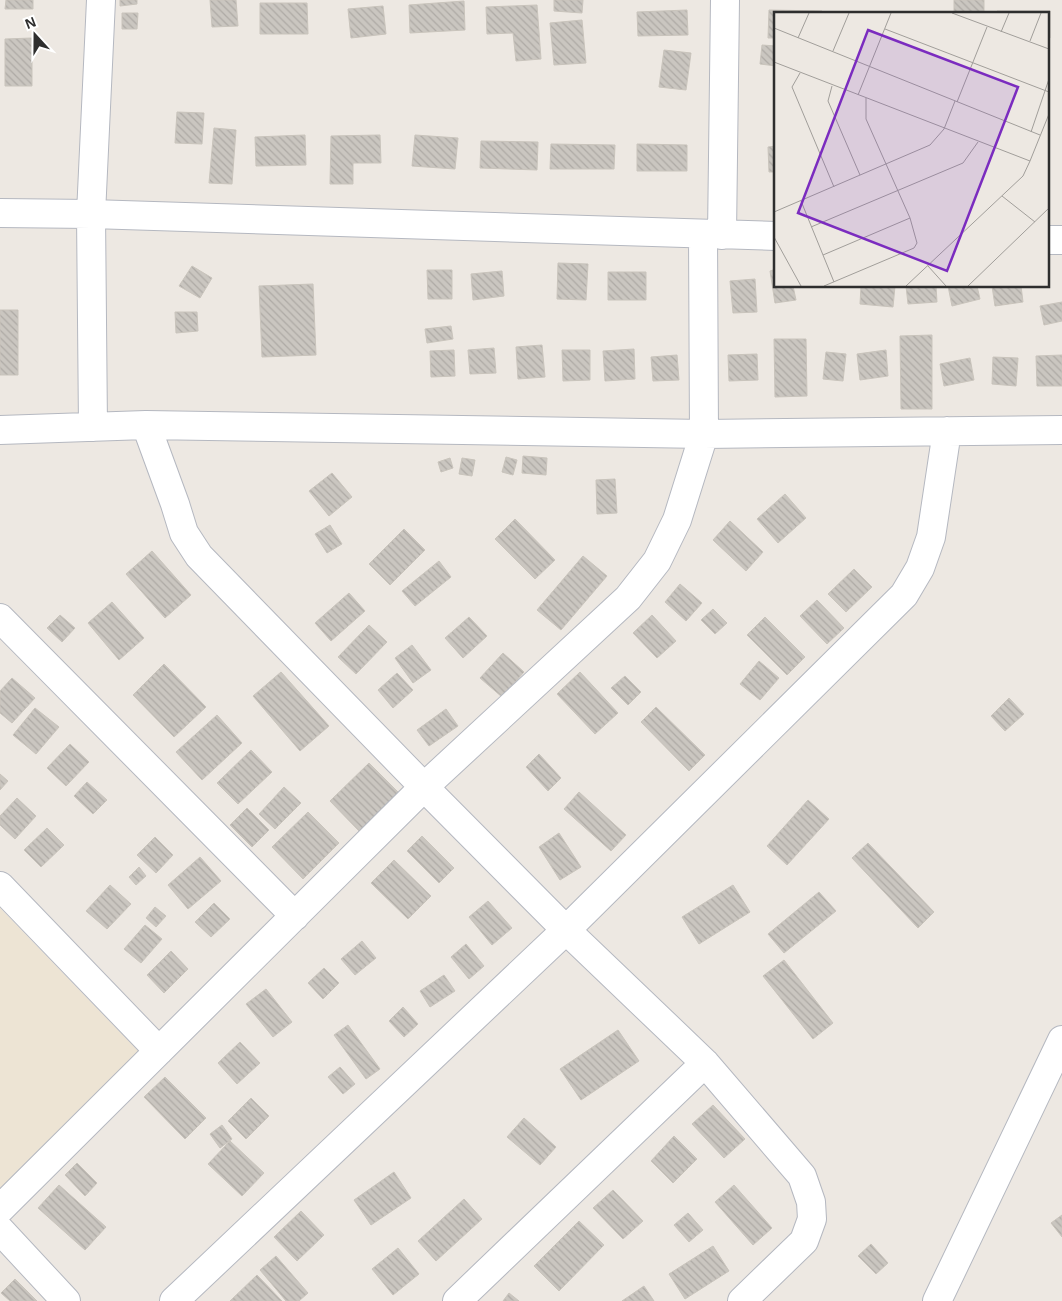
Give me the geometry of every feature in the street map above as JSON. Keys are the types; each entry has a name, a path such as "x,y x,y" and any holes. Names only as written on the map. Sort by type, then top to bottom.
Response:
{"street":[{"path":"93,427 92,214 101,0"},
{"path":"0,1209 424,787 628,598 657,561 677,520 704,434 712,235 725,0"},
{"path":"0,213 92,214 774,236"},
{"path":"146,425 184,533 199,556 566,930 705,1063 802,1176 811,1202 812,1219 804,1241 742,1301"},
{"path":"0,430 146,425 704,434 1062,430"},
{"path":"174,1301 566,930 904,595 920,568 931,537 947,431"},
{"path":"0,618 295,916"},
{"path":"0,886 159,1051"},
{"path":"937,1301 1062,1040"},
{"path":"457,1301 705,1063"},
{"path":"0,1230 66,1301"}],"shaded area":[{"path":"0,908 143,1056 0,1193"}],"building":[{"path":"6,0 33,0 33,9 5,9"},
{"path":"120,0 137,0 137,4 120,6"},
{"path":"210,0 236,0 238,26 212,27"},
{"path":"554,0 583,0 582,13 554,11"},
{"path":"954,0 984,0 984,12 954,12"},
{"path":"464,1 465,30 410,33 409,5"},
{"path":"260,3 307,3 308,34 260,34"},
{"path":"537,5 541,59 516,61 513,33 487,34 486,7"},
{"path":"383,6 386,34 351,38 348,9"},
{"path":"687,10 688,35 638,36 637,12"},
{"path":"769,10 822,11 774,12 774,38 768,38"},
{"path":"997,11 1050,11 1050,12"},
{"path":"122,13 138,13 137,29 122,29"},
{"path":"582,20 586,63 554,65 550,23"},
{"path":"32,38 32,86 5,86 5,39"},
{"path":"762,45 774,46 774,66 760,64"},
{"path":"664,50 691,53 686,90 659,87"},
{"path":"177,112 204,113 202,144 175,143"},
{"path":"214,128 236,130 232,184 209,183"},
{"path":"305,135 306,165 256,166 255,137"},
{"path":"380,135 381,163 353,163 353,184 330,184 331,136"},
{"path":"415,135 458,138 455,169 412,166"},
{"path":"481,141 538,142 537,170 480,168"},
{"path":"551,144 615,145 614,169 550,169"},
{"path":"637,144 687,145 687,171 637,171"},
{"path":"774,146 774,172 769,172 768,147"},
{"path":"558,263 588,264 586,300 557,299"},
{"path":"192,266 212,278 200,298 179,286"},
{"path":"427,270 452,270 452,299 428,299"},
{"path":"774,270 774,288 793,288 796,300 775,303 770,271"},
{"path":"502,271 504,296 473,300 471,274"},
{"path":"608,272 646,272 646,300 608,300"},
{"path":"755,279 757,312 733,313 730,281"},
{"path":"313,284 316,355 262,357 259,286"},
{"path":"861,288 895,288 893,307 860,304"},
{"path":"906,288 936,288 937,302 908,304"},
{"path":"948,288 977,288 980,299 952,306"},
{"path":"992,288 1021,288 1023,302 995,306"},
{"path":"1062,302 1062,321 1044,325 1040,306"},
{"path":"0,310 18,310 18,375 0,375"},
{"path":"175,312 197,312 198,331 176,333"},
{"path":"451,326 453,339 427,343 425,329"},
{"path":"932,335 932,409 901,409 900,336"},
{"path":"774,339 806,339 807,396 775,397"},
{"path":"542,345 545,377 518,379 516,347"},
{"path":"494,348 496,373 470,374 468,350"},
{"path":"634,349 635,379 605,381 603,351"},
{"path":"454,350 455,376 431,377 430,351"},
{"path":"562,350 590,350 590,380 563,381"},
{"path":"886,350 888,376 860,380 857,354"},
{"path":"826,352 846,354 843,381 823,379"},
{"path":"757,354 758,380 729,381 728,355"},
{"path":"677,355 679,380 653,381 651,357"},
{"path":"1062,355 1062,386 1037,386 1036,356"},
{"path":"993,357 1018,358 1016,386 992,384"},
{"path":"970,358 974,380 944,386 940,364"},
{"path":"523,456 547,458 546,475 522,473"},
{"path":"506,457 517,460 513,475 502,472"},
{"path":"450,458 453,468 441,472 438,462"},
{"path":"462,458 475,460 472,476 459,474"},
{"path":"332,473 352,497 329,516 309,491"},
{"path":"615,479 617,513 597,514 596,480"},
{"path":"785,494 806,518 778,543 757,519"},
{"path":"515,519 555,560 535,579 495,539"},
{"path":"730,521 763,552 746,571 713,540"},
{"path":"330,525 342,544 327,553 315,534"},
{"path":"404,529 425,550 390,585 369,564"},
{"path":"152,551 191,595 165,618 126,574"},
{"path":"583,556 607,576 561,630 537,610"},
{"path":"439,561 451,577 415,606 402,591"},
{"path":"854,569 872,587 846,612 828,594"},
{"path":"680,584 702,603 686,621 665,602"},
{"path":"349,593 365,611 331,641 315,623"},
{"path":"817,600 844,628 827,644 800,616"},
{"path":"112,602 144,638 119,660 88,623"},
{"path":"713,609 727,623 715,634 701,620"},
{"path":"60,615 75,628 62,642 47,628"},
{"path":"652,615 676,641 657,658 633,633"},
{"path":"469,617 487,636 463,658 445,638"},
{"path":"765,617 805,657 787,675 747,635"},
{"path":"369,625 387,642 356,674 338,657"},
{"path":"412,645 431,670 413,683 395,658"},
{"path":"503,653 524,672 502,697 480,678"},
{"path":"759,661 779,678 760,700 740,684"},
{"path":"164,664 206,707 174,737 133,695"},
{"path":"281,672 329,726 300,751 253,696"},
{"path":"580,672 618,713 595,734 557,694"},
{"path":"397,673 413,690 393,708 378,690"},
{"path":"625,676 641,692 628,705 611,688"},
{"path":"12,678 35,698 12,723 0,713 0,691"},
{"path":"1009,698 1024,714 1005,731 991,716"},
{"path":"656,707 705,755 689,771 641,722"},
{"path":"35,708 59,727 36,754 13,735"},
{"path":"446,709 458,726 429,746 417,730"},
{"path":"217,715 242,743 202,780 176,752"},
{"path":"70,744 89,762 66,786 47,768"},
{"path":"251,750 272,772 238,804 217,783"},
{"path":"539,754 561,778 548,791 526,767"},
{"path":"369,763 399,793 360,832 330,801"},
{"path":"0,774 8,781 0,790"},
{"path":"87,782 107,800 93,814 74,796"},
{"path":"284,787 301,803 275,829 259,814"},
{"path":"579,792 626,835 611,851 564,809"},
{"path":"17,798 36,816 15,839 0,825 0,816"},
{"path":"808,800 829,819 787,865 767,846"},
{"path":"247,808 269,830 252,847 230,825"},
{"path":"308,812 339,843 303,879 272,847"},
{"path":"47,828 64,845 41,867 24,850"},
{"path":"559,833 581,867 560,880 539,847"},
{"path":"422,836 454,868 439,883 407,851"},
{"path":"155,837 173,855 156,873 137,855"},
{"path":"868,843 934,912 918,928 852,858"},
{"path":"200,857 221,881 188,909 168,885"},
{"path":"394,860 431,896 408,919 371,883"},
{"path":"139,867 146,876 136,885 129,877"},
{"path":"110,885 131,904 107,929 86,911"},
{"path":"733,885 750,912 699,944 682,917"},
{"path":"819,892 836,911 784,953 768,934"},
{"path":"488,901 512,928 492,945 469,917"},
{"path":"214,903 230,919 211,937 195,922"},
{"path":"155,907 166,916 156,927 146,918"},
{"path":"145,925 162,939 141,963 124,949"},
{"path":"362,941 376,958 355,975 341,959"},
{"path":"466,944 484,966 469,979 451,957"},
{"path":"171,951 188,969 164,993 147,975"},
{"path":"784,960 833,1023 813,1039 763,976"},
{"path":"324,968 339,983 323,999 308,983"},
{"path":"444,975 455,991 430,1007 420,991"},
{"path":"266,989 292,1022 273,1037 246,1004"},
{"path":"403,1007 418,1024 404,1037 389,1021"},
{"path":"348,1025 380,1069 366,1079 334,1035"},
{"path":"618,1030 639,1061 581,1100 560,1069"},
{"path":"240,1042 260,1063 237,1084 218,1063"},
{"path":"340,1067 355,1084 343,1094 328,1077"},
{"path":"165,1077 206,1118 185,1139 144,1097"},
{"path":"251,1098 269,1116 246,1139 228,1121"},
{"path":"713,1105 745,1139 724,1158 692,1124"},
{"path":"524,1118 556,1147 540,1165 507,1137"},
{"path":"222,1125 232,1139 220,1148 210,1134"},
{"path":"674,1136 697,1159 673,1183 651,1161"},
{"path":"230,1141 264,1173 242,1196 208,1164"},
{"path":"77,1163 97,1183 85,1196 65,1175"},
{"path":"394,1172 411,1198 371,1225 354,1200"},
{"path":"59,1185 106,1227 85,1250 38,1208"},
{"path":"734,1185 772,1228 753,1245 715,1202"},
{"path":"613,1190 643,1221 623,1239 593,1208"},
{"path":"464,1199 482,1219 436,1261 418,1241"},
{"path":"301,1211 324,1235 297,1261 274,1237"},
{"path":"688,1213 703,1230 689,1242 674,1225"},
{"path":"1062,1215 1062,1237 1051,1223"},
{"path":"579,1221 604,1245 559,1291 534,1266"},
{"path":"871,1244 888,1263 876,1274 858,1256"},
{"path":"713,1246 729,1271 685,1299 669,1274"},
{"path":"398,1248 419,1274 393,1295 372,1269"},
{"path":"276,1256 308,1293 299,1301 286,1301 260,1270"},
{"path":"257,1275 282,1301 230,1301"},
{"path":"15,1279 37,1301 10,1301 1,1293"},
{"path":"644,1286 654,1301 622,1301"},
{"path":"509,1293 519,1301 503,1301"}]}
